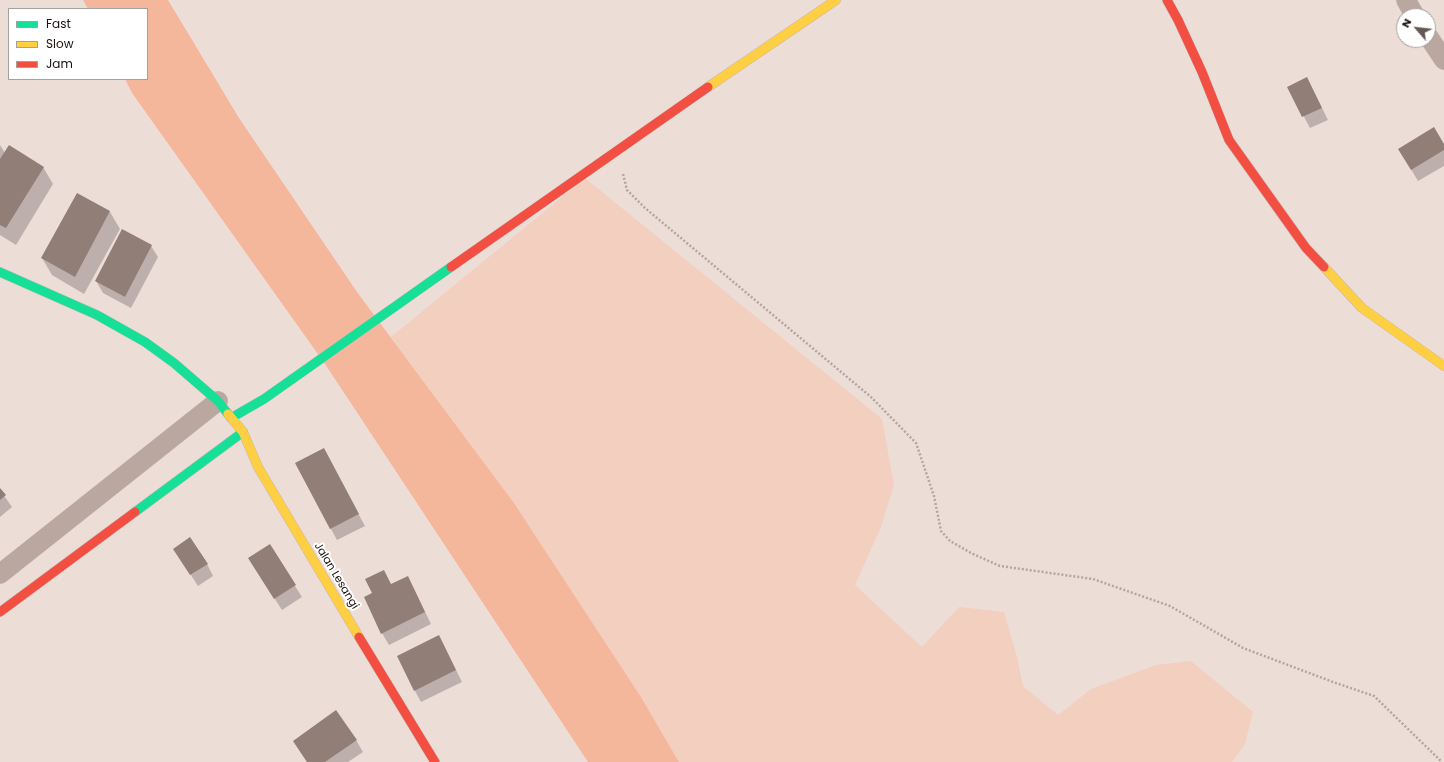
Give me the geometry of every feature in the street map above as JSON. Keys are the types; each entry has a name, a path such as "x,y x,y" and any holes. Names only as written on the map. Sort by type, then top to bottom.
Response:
{"street":[{"path":"231,418 264,399 595,165 836,0"},
{"path":"1167,0 1202,72 1229,140 1306,248 1362,308 1444,366"},
{"path":"1436,48 1444,60"},
{"name":"Jalan Lesangi","path":"0,272 98,315 145,342 174,362 218,401 243,432 258,467 296,533 435,762"},
{"path":"0,574 218,401"},
{"path":"0,612 243,432"}],"path":[{"path":"630,141 621,168 627,190 645,208 871,397 916,443 934,496 941,531 950,541 973,554 1000,566 1092,579 1170,606 1243,648 1374,696 1442,762"}],"shaded area":[{"path":"83,0 168,0 239,118 357,292 514,503 641,697 679,762 588,762 325,364 132,93 126,80 148,80 148,8 87,8"},
{"path":"585,178 882,419 894,485 881,527 855,585 922,647 959,607 1004,612 1017,657 1023,686 1058,715 1091,689 1156,665 1191,661 1253,712 1245,744 1232,762 679,762 641,697 514,503 391,337"}],"building":[{"path":"1307,77 1322,108 1302,117 1287,87"},
{"path":"1434,127 1444,144 1444,150 1411,170 1398,149"},
{"path":"9,145 44,167 6,228 0,225 0,159"},
{"path":"77,193 110,211 75,277 41,258"},
{"path":"122,229 152,245 125,297 95,281"},
{"path":"324,448 359,514 330,529 295,463"},
{"path":"0,488 6,495 0,500"},
{"path":"190,537 208,564 190,575 173,549"},
{"path":"270,544 296,585 274,599 248,558"},
{"path":"384,570 391,584 408,576 425,612 381,634 364,597 372,593 365,579"},
{"path":"439,635 456,670 414,691 397,656"},
{"path":"336,710 357,740 325,762 307,762 293,741"}],"traffic: fast":[{"path":"231,418 264,399 451,267"},
{"path":"0,272 97,315 145,342 174,363 218,401 228,414"},
{"path":"135,512 243,432"}],"traffic: slow":[{"path":"708,87 836,0"},
{"path":"1324,267 1362,308 1444,366"},
{"path":"228,414 243,432 258,467 359,637"}],"traffic: jam":[{"path":"1167,0 1202,72 1229,140 1306,248 1324,267"},
{"path":"451,267 708,87"},
{"path":"0,612 135,512"},
{"path":"359,637 435,762"}]}
